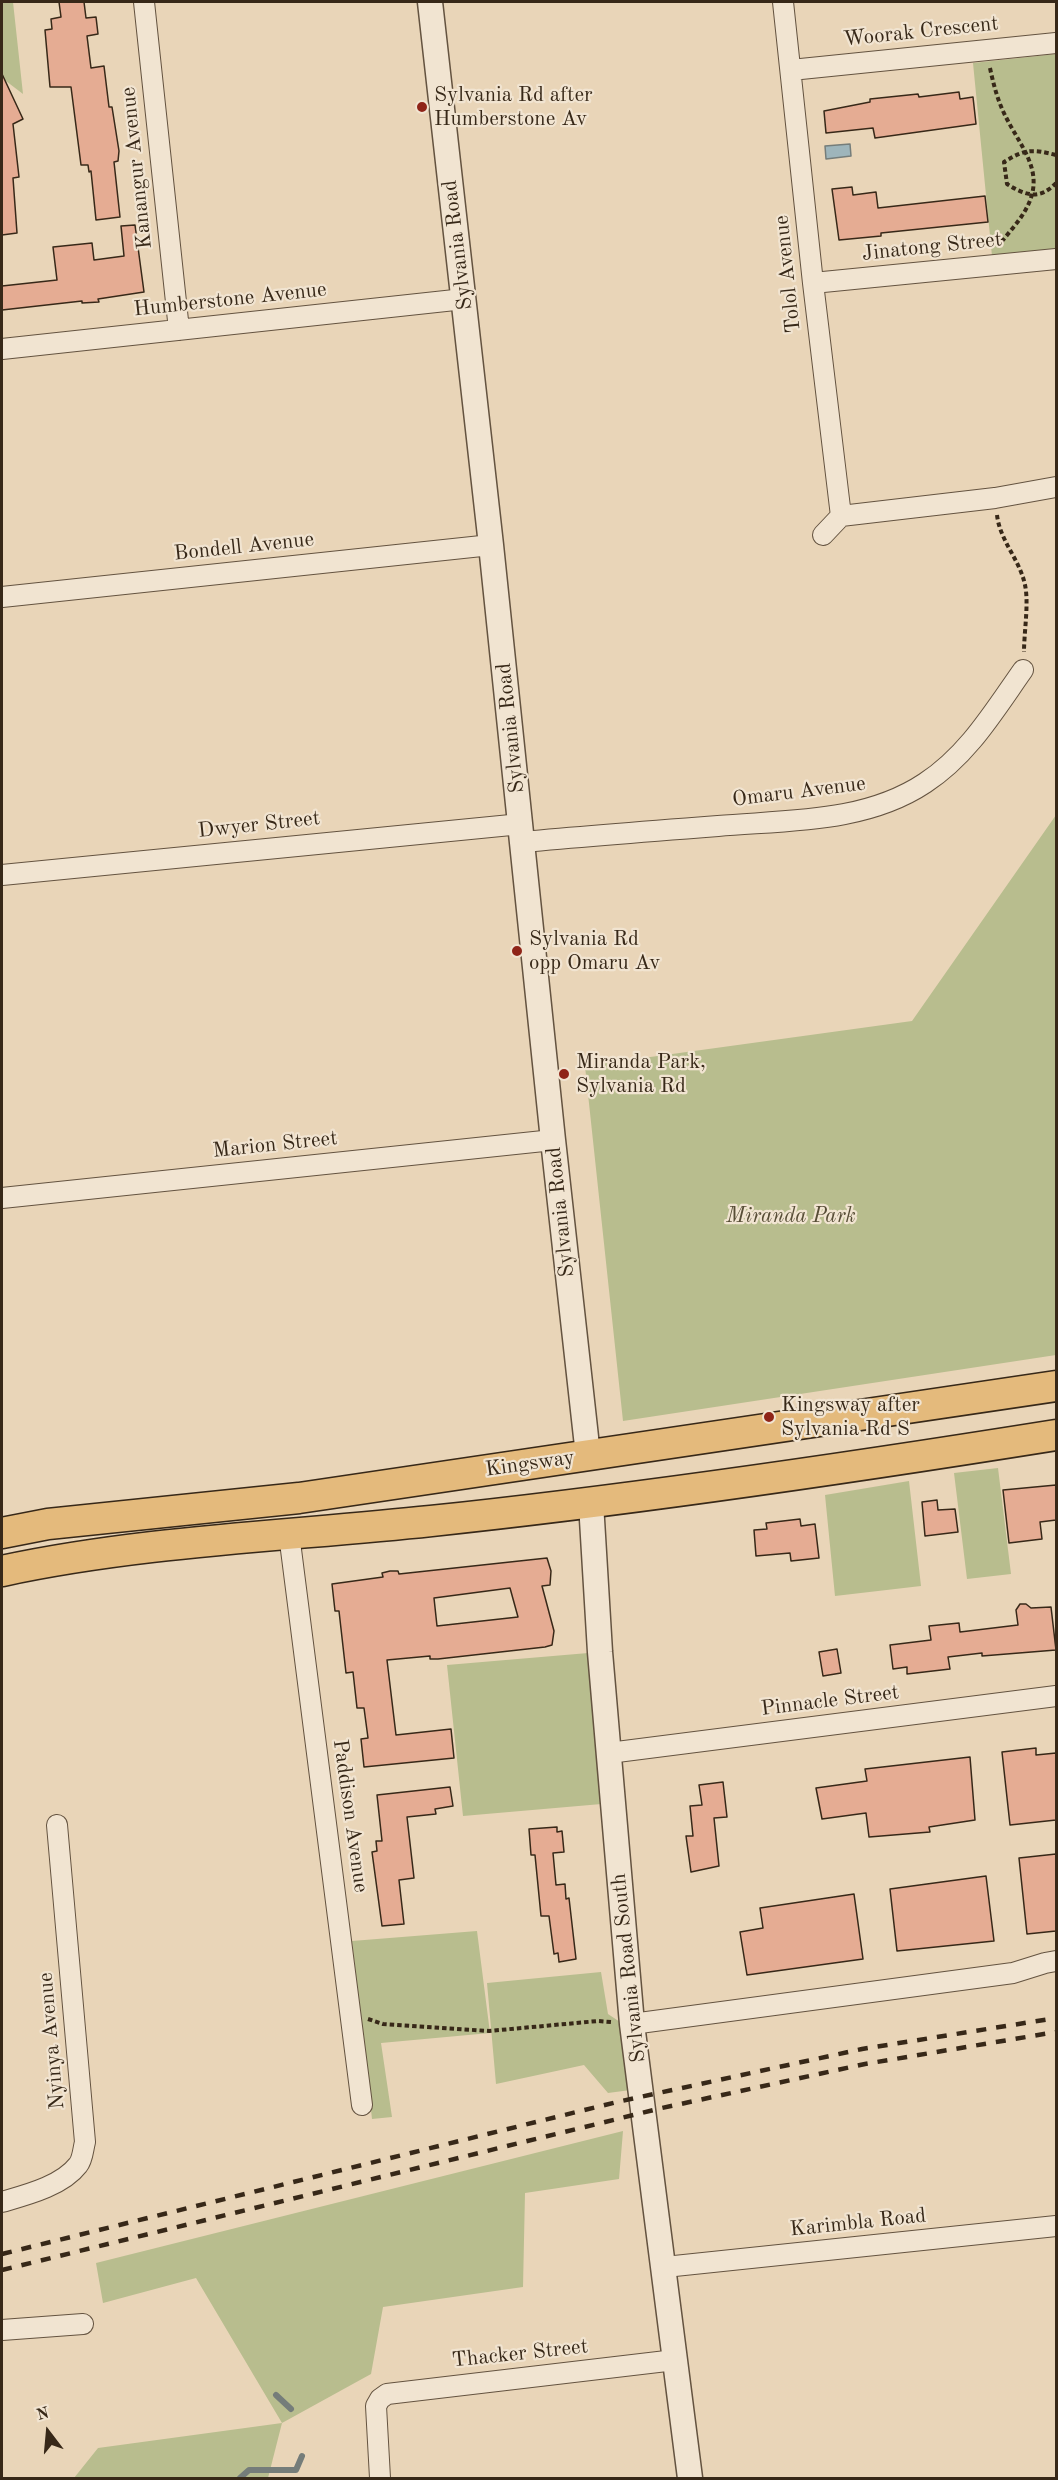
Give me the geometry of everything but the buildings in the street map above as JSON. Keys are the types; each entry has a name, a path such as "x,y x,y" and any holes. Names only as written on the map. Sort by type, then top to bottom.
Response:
{"main road":[{"name":"Kingsway","path":"2,1533 48,1524 299,1498 1056,1386"},
{"path":"2,1571 51,1560 591,1503 1056,1435"},
{"name":"Sylvania Road South","path":"588,1455 591,1503"}],"street":[{"name":"Kanangur Avenue","path":"144,2 179,330"},
{"name":"Sylvania Road","path":"430,2 491,544 588,1455"},
{"name":"Tolol Avenue","path":"783,2 841,516"},
{"name":"Woorak Crescent","path":"791,70 1056,43"},
{"name":"Jinatong Street","path":"813,283 1056,259"},
{"name":"Humberstone Avenue","path":"2,349 464,299"},
{"path":"823,535 841,516 994,498 1056,487"},
{"name":"Bondell Avenue","path":"2,597 491,544"},
{"name":"Omaru Avenue","path":"522,833 830,817 884,806 924,784 949,765 971,742 1023,670"},
{"name":"Dwyer Street","path":"2,875 522,833"},
{"name":"Marion Street","path":"2,1198 553,1140"},
{"name":"Sylvania Road South","path":"591,1503 609,1753 633,2024 690,2478"},
{"name":"Paddison Avenue","path":"289,1534 362,2105"},
{"name":"Pinnacle Street","path":"609,1753 1056,1696"},
{"name":"Nyinya Avenue","path":"2,2202 32,2193 66,2176 80,2164 85,2142 57,1825"},
{"path":"633,2024 1013,1973 1045,1962 1056,1961"},
{"name":"Karimbla Road","path":"665,2267 1056,2226"},
{"path":"2,2330 83,2324"},
{"name":"Thacker Street","path":"380,2478 375,2406 380,2398 396,2391 675,2360"}],"path":[{"path":"984,266 1029,202 1032,171 1027,151 1008,122 999,102 986,50"},
{"path":"1056,156 1035,150 1027,151 1004,162 1007,184 1015,189 1040,195 1048,193 1056,183"},
{"path":"994,498 998,529 1015,559 1025,586 1023,670"},
{"path":"352,2013 383,2024 489,2031 598,2021 633,2024"}],"green space":[{"path":"2,2 13,2 23,94 2,78"},
{"path":"1056,54 1056,249 992,256 973,63"},
{"name":"Miranda Park","path":"1056,815 1056,1355 623,1421 585,1066 912,1021"},
{"path":"998,1468 1011,1574 967,1579 954,1473"},
{"path":"909,1481 921,1586 835,1596 825,1495"},
{"path":"600,1652 613,1803 463,1816 447,1665"},
{"path":"477,1931 490,2033 381,2043 392,2117 372,2119 352,1941"},
{"path":"601,1972 608,2014 629,2028 638,2089 608,2093 584,2065 496,2084 487,1983"},
{"path":"623,2131 619,2179 525,2193 523,2287 383,2307 371,2374 282,2423 196,2278 103,2303 96,2263"},
{"path":"282,2423 268,2478 74,2478 98,2448"}],"water":[{"path":"850,144 851,156 826,159 825,146"}],"waterway":[{"path":"276,2395 291,2409"},
{"path":"240,2478 249,2470 296,2470 302,2456"}],"railway":[{"path":"2,2254 617,2102 862,2049 1056,2018"},
{"path":"2,2270 662,2108 865,2064 1056,2032"}],"place":[{"name":"Sylvania Rd after Humberstone Av","path":"422,107"},
{"name":"Sylvania Rd opp Omaru Av","path":"517,951"},
{"name":"Miranda Park, Sylvania Rd","path":"564,1074"},
{"name":"Kingsway after Sylvania Rd S","path":"769,1417"}]}
